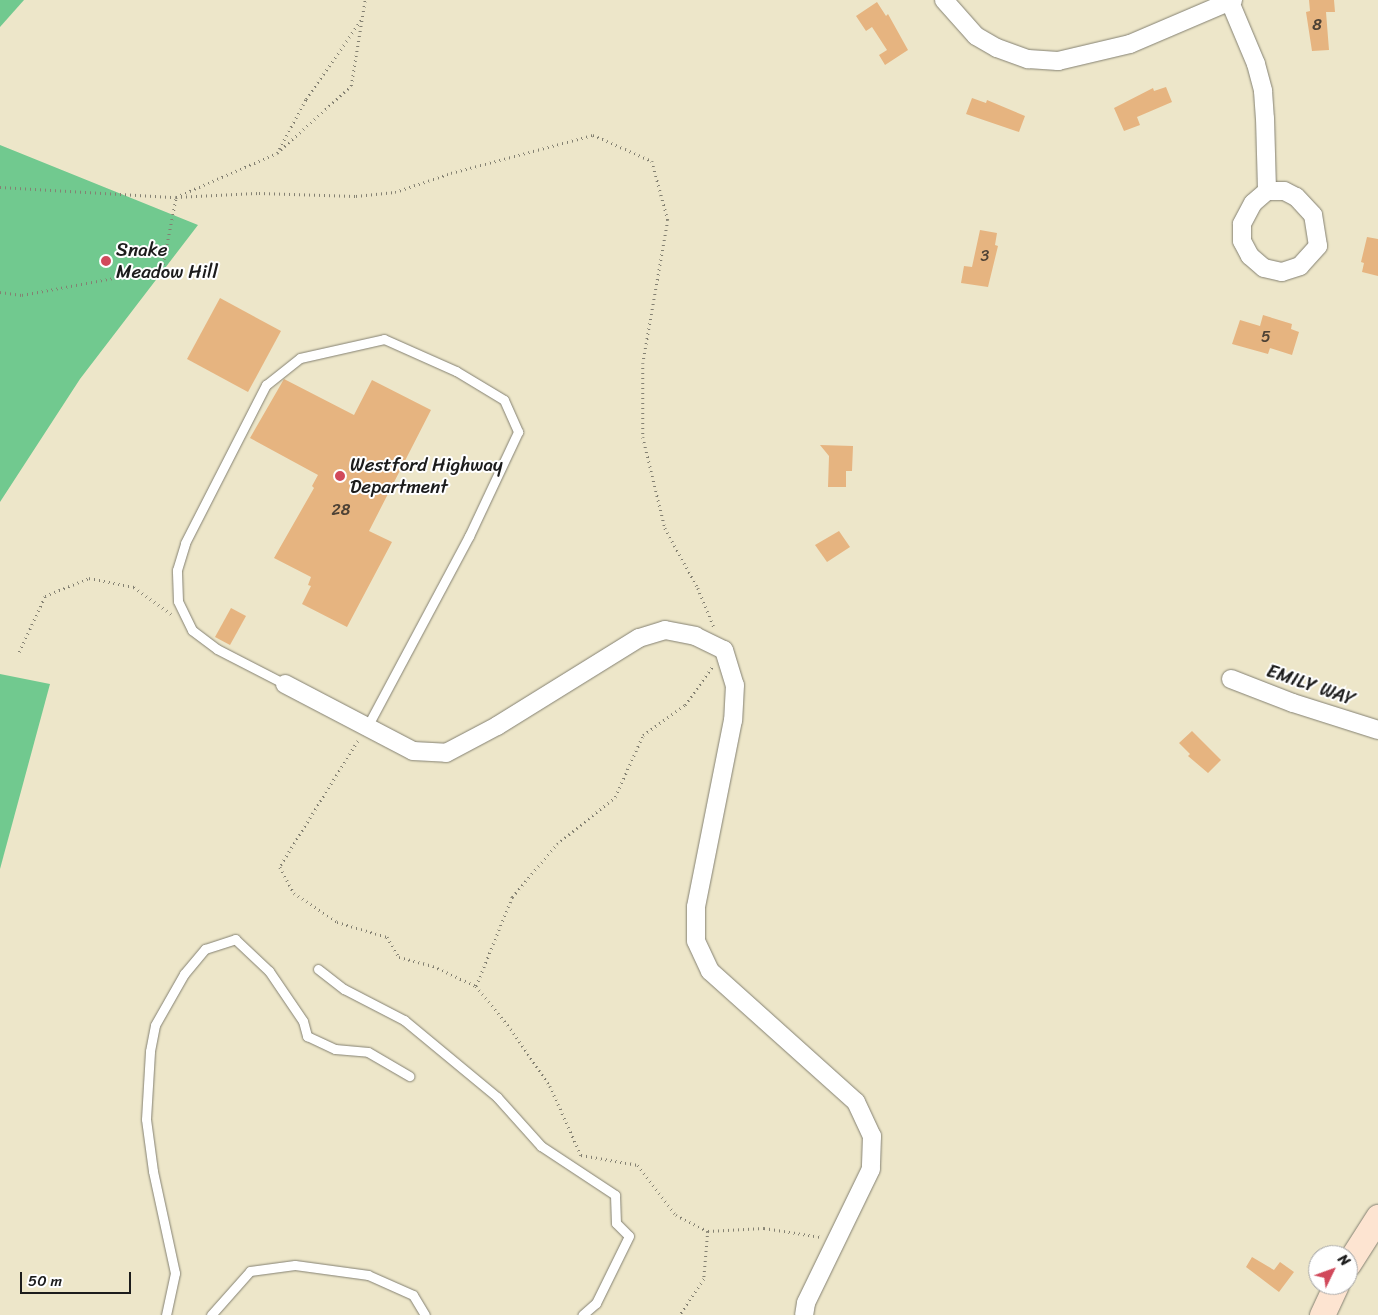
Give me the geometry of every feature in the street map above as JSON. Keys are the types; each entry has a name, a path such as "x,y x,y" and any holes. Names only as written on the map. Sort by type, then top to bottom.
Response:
{"main road":[{"path":"1358,1248 1378,1217"},
{"path":"1322,1315 1331,1295"}],"street":[{"path":"944,0 976,36 997,48 1028,59 1058,61 1130,44 1231,1 1264,91 1267,191"},
{"path":"1267,191 1284,191 1296,197 1313,215 1318,246 1300,266 1282,272 1264,268 1250,256 1242,241 1242,224 1253,203 1267,191"},
{"path":"285,684 413,751 446,753 497,726 639,638 665,630 695,636 724,650 735,685 733,720 696,907 696,941 710,971 856,1102 872,1136 871,1169 806,1303 804,1315"},
{"name":"EMILY WAY","path":"1231,679 1292,703 1378,730"}],"lane":[{"path":"285,684 217,649 192,630 178,600 177,570 185,543 266,385 300,358 384,339 456,371 504,400 518,432 469,536 368,727"},
{"path":"166,1315 175,1273 153,1171 146,1119 150,1051 155,1025 184,974 204,949 235,939 269,971 303,1021 307,1036 335,1049 368,1052 409,1076"},
{"path":"318,969 344,989 404,1020 497,1097 541,1146 615,1195 616,1223 629,1236 596,1303 582,1315"},
{"path":"211,1315 250,1271 295,1265 368,1275 413,1295 424,1315"}],"path":[{"path":"176,197 277,153 351,86 365,0"},
{"path":"277,153 306,99 364,15"},
{"path":"0,188 176,197 259,193 356,196 395,192 451,173 593,135 652,161 668,220 643,363 643,436 665,528 698,588 724,650 685,705 643,735 615,797 557,844 512,897 476,986"},
{"path":"0,292 22,295 162,269 176,197"},
{"path":"19,652 45,596 89,578 134,587 192,630"},
{"path":"368,727 280,867 294,893 337,922 388,937 400,957 433,966 476,986 511,1029 550,1086 581,1155 638,1165 676,1215 708,1231 764,1228 838,1239"},
{"path":"680,1315 704,1279 708,1231"}],"green space":[{"path":"0,0 24,0 0,27"},
{"path":"0,145 198,225 80,379 0,502"},
{"path":"0,674 50,684 0,869"}],"building":[{"path":"1309,0 1334,0 1335,12 1326,12 1329,50 1312,51 1306,12 1310,11"},
{"path":"877,2 886,16 888,14 908,50 885,65 879,55 887,50 872,27 866,31 856,16"},
{"path":"1166,87 1172,102 1137,117 1140,125 1124,131 1114,108 1153,88 1154,91"},
{"path":"972,98 986,103 987,100 1025,116 1019,132 966,114"},
{"path":"980,230 997,233 995,245 998,246 988,287 961,283 964,266 972,267"},
{"path":"1367,237 1378,239 1378,276 1362,272 1364,263 1361,262"},
{"path":"220,298 281,331 248,392 187,359"},
{"path":"1263,315 1292,324 1291,329 1299,332 1292,355 1270,348 1268,354 1232,344 1240,320 1260,326"},
{"path":"284,379 354,415 372,380 431,410 369,531 392,542 347,627 302,604 311,586 308,585 311,577 274,558 314,488 312,486 318,475 250,438"},
{"path":"820,445 853,446 852,471 846,471 846,487 828,487 829,456"},
{"path":"839,531 850,547 827,562 815,545"},
{"path":"231,608 246,616 230,645 215,637"},
{"path":"1192,731 1221,760 1208,773 1188,756 1190,754 1179,743"},
{"path":"1252,1257 1274,1270 1280,1262 1294,1272 1279,1292 1246,1267"}],"place":[{"name":"Snake Meadow Hill","path":"106,261"},
{"name":"Westford Highway Department","path":"340,476"}]}
